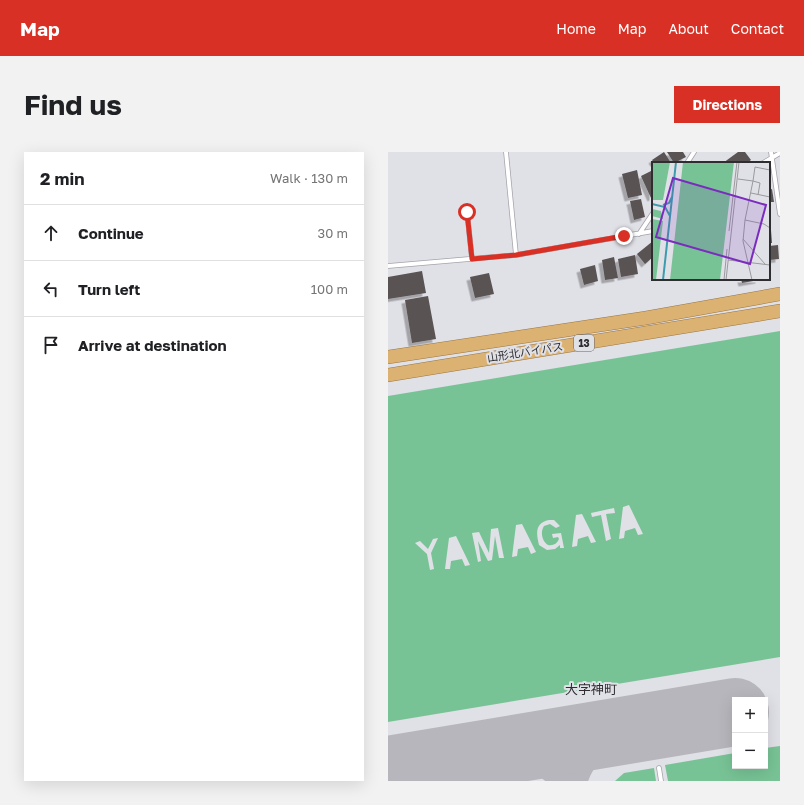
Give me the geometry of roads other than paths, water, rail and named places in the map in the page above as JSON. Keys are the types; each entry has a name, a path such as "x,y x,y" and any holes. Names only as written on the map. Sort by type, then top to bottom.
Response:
{"highway":[{"name":"山形北バイパス","path":"388,357 653,317 780,294"},
{"name":"山形北バイパス","path":"388,375 780,311"}],"lane":[{"path":"506,152 516,255"},
{"path":"687,162 694,152"},
{"path":"771,152 780,214"},
{"path":"765,162 780,153"},
{"path":"467,212 472,259"},
{"path":"639,234 652,214"},
{"path":"388,266 516,255 652,231"},
{"path":"659,768 661,781"}],"district":[{"name":"大字神町","path":"591,689"}]}
